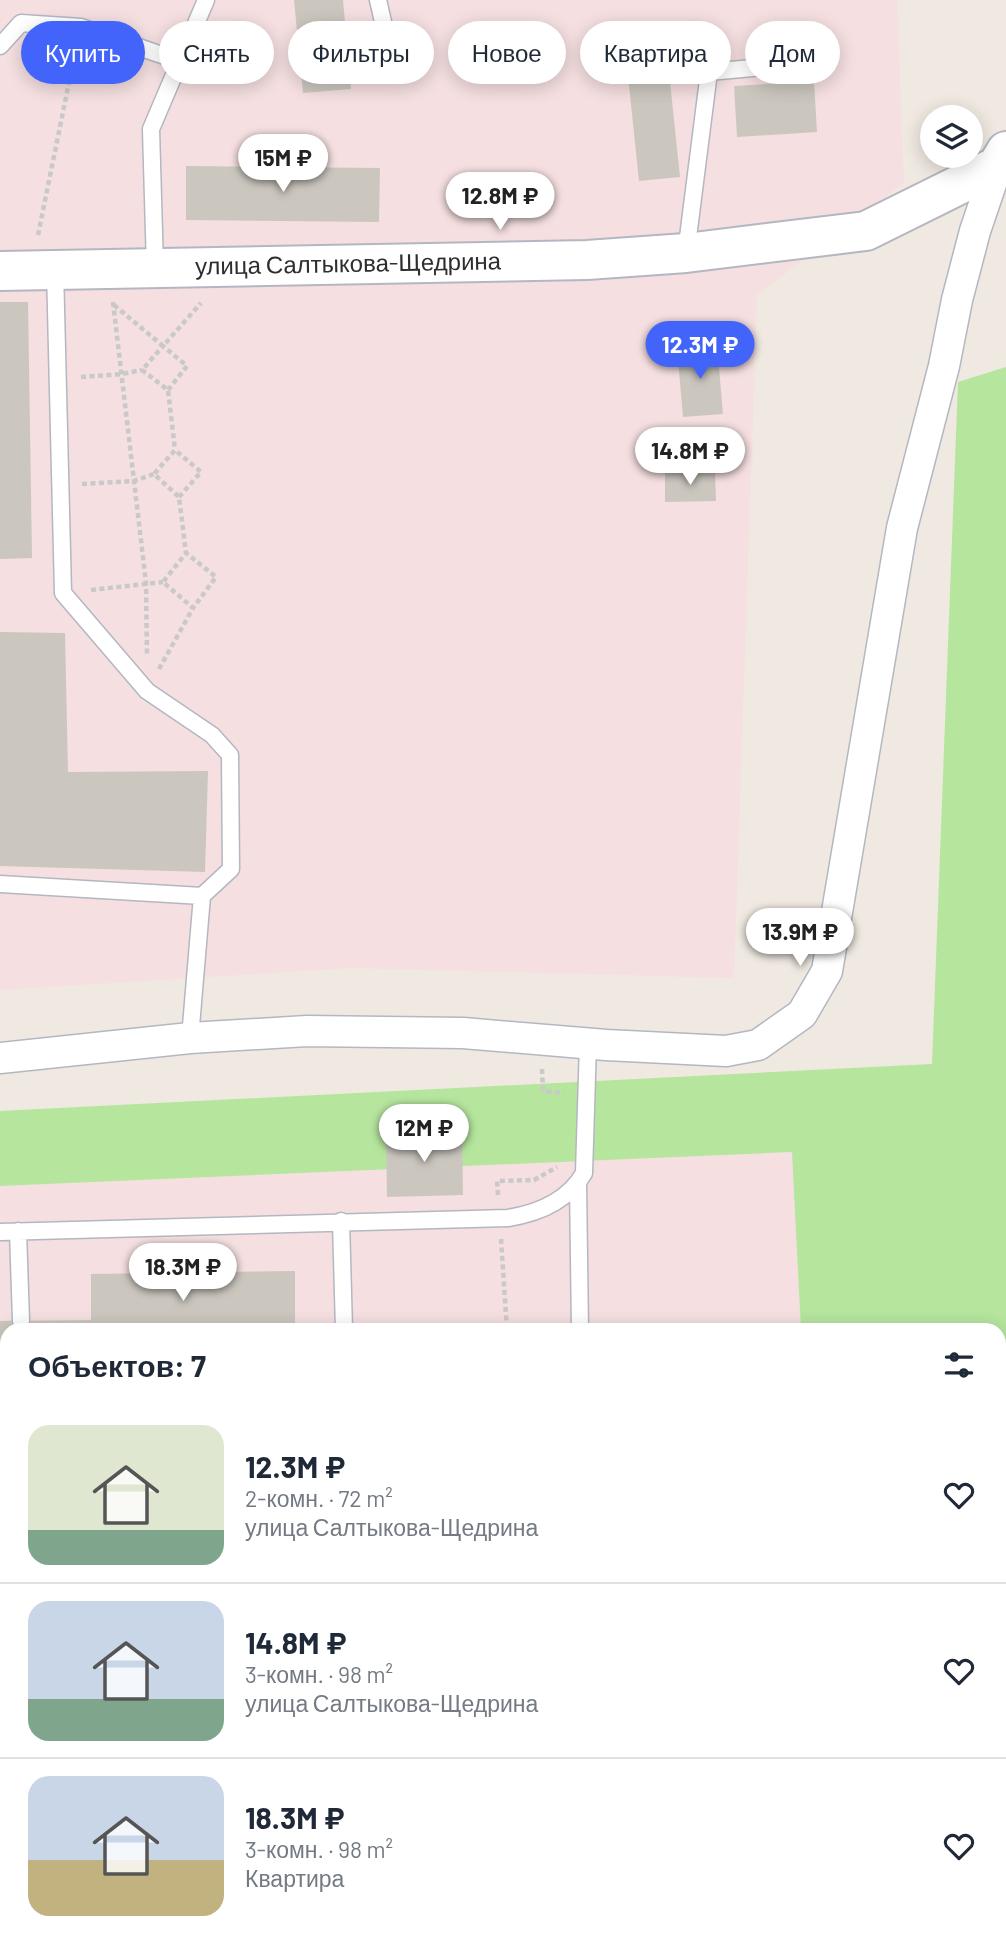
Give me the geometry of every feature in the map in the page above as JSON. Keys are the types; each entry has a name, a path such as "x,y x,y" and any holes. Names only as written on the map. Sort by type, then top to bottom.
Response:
{"street":[{"name":"улица Салтыкова-Щедрина","path":"29,270 112,286 155,268 587,260 686,253 866,231 1001,158"},
{"path":"0,1058 191,1038 307,1031 463,1033 726,1051 758,1045 802,1014 827,971 902,528 944,366 975,231 1001,158"}],"lane":[{"path":"197,21 206,0"},
{"path":"378,0 383,21"},
{"path":"0,46 21,24"},
{"path":"686,253 709,72 745,69"},
{"path":"155,268 151,128 169,84"},
{"path":"29,270 58,379 63,593 147,691 212,735 230,755 231,869 202,896 191,1038"},
{"path":"0,884 202,896"},
{"path":"0,1231 499,1217 525,1215 541,1210 578,1184 584,1172 588,1043"},
{"path":"578,1184 580,1323"},
{"path":"341,1221 344,1323"},
{"path":"18,1231 21,1321"}],"path":[{"path":"29,270 68,84"},
{"path":"58,379 142,370 234,266"},
{"path":"112,286 163,346 187,366 167,390"},
{"path":"112,286 146,583 147,691"},
{"path":"142,370 167,390 175,450 201,472 179,497"},
{"path":"60,485 134,481 154,474 175,450"},
{"path":"147,691 193,608 216,577 186,554 179,497 154,474"},
{"path":"163,582 186,554"},
{"path":"63,593 163,582 193,608"},
{"path":"542,1067 543,1091 564,1092 563,1104"},
{"path":"507,1323 497,1181 534,1180 560,1166"}],"shaded area":[{"path":"0,0 897,0 904,183 757,295 734,978 351,968 0,990"},
{"path":"793,1152 801,1323 0,1323 0,1186"}],"green space":[{"path":"1006,367 1006,1323 801,1323 792,1152 0,1186 0,1111 932,1064 958,382"}],"building":[{"path":"294,0 343,0 345,21 296,21"},
{"path":"302,84 351,84 351,89 303,93"},
{"path":"629,84 670,84 680,177 639,181"},
{"path":"814,84 817,132 737,137 734,86"},
{"path":"186,166 380,168 379,222 186,220"},
{"path":"0,302 28,302 32,558 0,559"},
{"path":"717,345 723,414 683,417 677,348"},
{"path":"715,472 716,501 665,502 665,473"},
{"path":"0,632 65,633 68,772 208,771 205,872 0,866"},
{"path":"462,1131 463,1195 387,1197 386,1132"},
{"path":"295,1271 295,1323 0,1323 91,1320 91,1274"}]}
